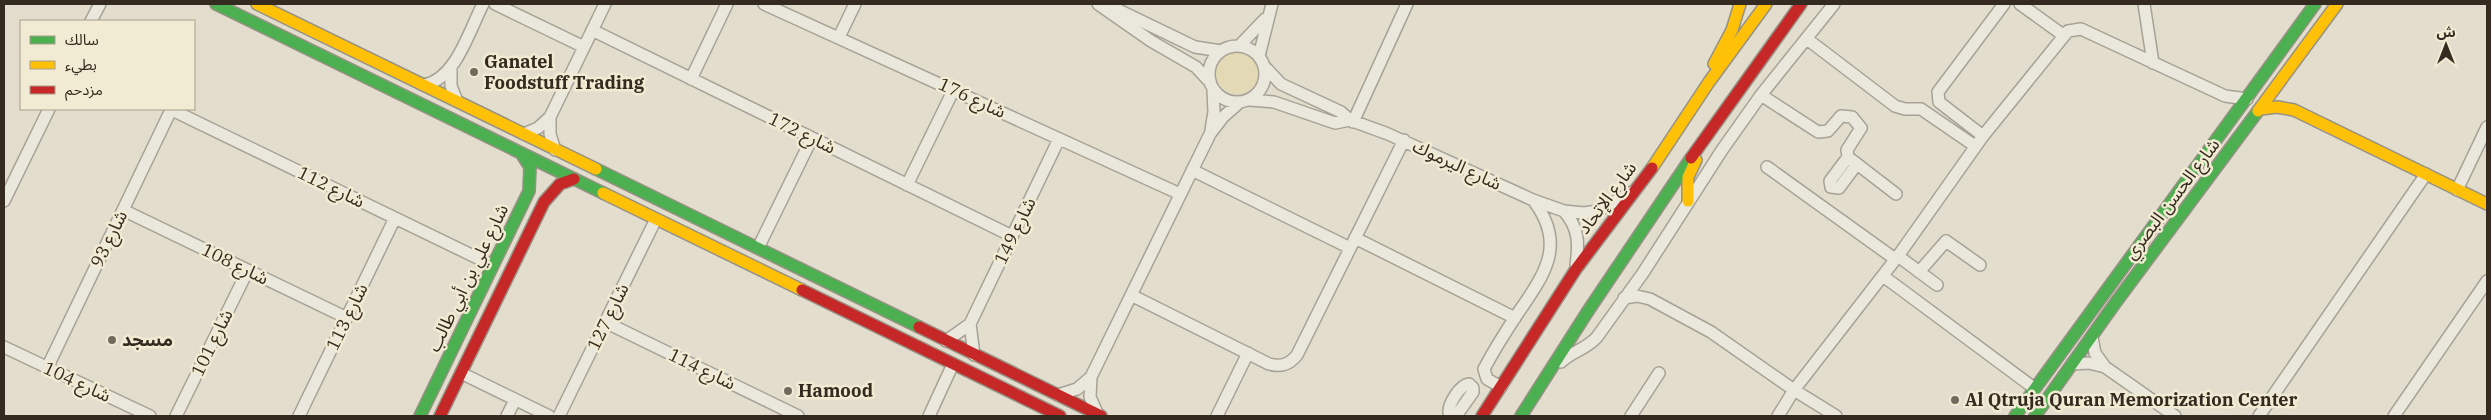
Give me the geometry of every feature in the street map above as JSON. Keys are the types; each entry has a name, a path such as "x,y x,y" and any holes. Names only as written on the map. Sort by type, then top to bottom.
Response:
{"main road":[{"path":"216,4 1060,416"},
{"path":"257,4 1099,416"},
{"path":"1709,82 1716,60 1732,30 1740,4"},
{"name":"شارع الإتحاد","path":"1482,416 1576,269 1638,189 1709,82 1766,4"},
{"path":"1521,416 1624,254 1708,131 1801,4"},
{"name":"شارع الحسن البصري","path":"2015,416 2154,228 2315,4"},
{"name":"شارع الحسن البصري","path":"2035,416 2116,302 2261,109 2337,4"},
{"path":"2283,79 2284,96 2294,110"},
{"path":"436,112 434,103 440,96 444,95"},
{"path":"2261,109 2277,107 2294,110 2487,204"},
{"path":"1688,201 1688,177 1707,144 1708,131"},
{"name":"شارع علي بن أبي طالب","path":"420,416 510,231 531,183 530,167 521,153"},
{"name":"شارع علي بن أبي طالب","path":"440,416 548,195 560,184 574,179"},
{"path":"682,232 691,228 693,224 690,216"},
{"path":"2145,265 2140,258 2156,236 2154,228"},
{"path":"510,231 519,233 525,241"},
{"path":"2116,302 2113,297 2128,276 2122,269"},
{"path":"937,356 939,347 946,341"},
{"path":"1037,405 1042,416"}],"street":[{"path":"92,20 100,4"},
{"path":"424,85 436,82 450,70 483,4"},
{"path":"495,4 584,47"},
{"path":"524,134 538,128 550,117 605,4"},
{"path":"691,78 727,4"},
{"name":"شارع 176","path":"764,4 954,89 1180,194"},
{"path":"839,37 855,4"},
{"path":"1098,4 1141,35 1196,67 1225,100 1244,101"},
{"path":"1104,4 1134,16 1195,47 1221,51 1240,46 1268,16"},
{"path":"1099,416 1090,397 1091,377 1180,194 1210,134 1223,117 1261,90 1264,82 1262,61 1268,16 1272,4"},
{"path":"1351,121 1407,4"},
{"path":"1536,391 1547,384 1567,356 1592,343 1643,273 1688,201 1761,95 1834,4"},
{"path":"1983,136 1939,102 1938,92 2004,4"},
{"path":"2020,4 2063,35"},
{"path":"2144,4 2153,63"},
{"path":"1778,416 1794,390 1883,276 1975,146 2068,31 2081,29 2218,93 2232,98 2247,99"},
{"name":"شارع 172","path":"592,30 1012,236"},
{"path":"1807,39 1895,106 1904,110 1921,110 1975,146"},
{"path":"1240,46 1254,51 1262,61"},
{"path":"1210,134 1214,112 1210,64 1221,51"},
{"name":"شارع اليرموك","path":"1262,61 1281,84 1341,112 1351,121 1404,140 1533,200 1564,211 1584,213 1598,211 1638,189"},
{"path":"450,70 450,86 457,102"},
{"path":"907,184 954,89"},
{"path":"2218,93 2228,104 2233,119"},
{"path":"1761,95 1818,132 1828,131 1842,116 1852,117 1861,128 1847,150 1852,161 1896,194"},
{"name":"شارع اليرموك","path":"1244,101 1274,102 1335,123 1351,121"},
{"path":"4,201 49,110"},
{"name":"شارع 93","path":"47,368 170,110"},
{"name":"شارع 112","path":"172,110 492,265"},
{"path":"550,117 550,134 555,150"},
{"path":"2457,190 2487,127"},
{"path":"758,248 812,138"},
{"name":"شارع 149","path":"946,341 970,324 1059,139"},
{"path":"1131,295 1248,354 1282,366 1293,360 1404,140"},
{"path":"1766,167 1937,285"},
{"path":"1192,170 1515,318"},
{"path":"2259,416 2426,174"},
{"path":"1452,416 1473,392 1471,385 1484,373 1486,365 1540,282 1550,255 1548,225 1533,200"},
{"name":"شارع 108","path":"123,210 347,318"},
{"path":"1564,211 1576,229 1578,245 1576,269"},
{"name":"شارع 113","path":"299,416 395,218"},
{"name":"شارع 127","path":"559,416 656,219"},
{"path":"1919,272 1946,241 1980,265"},
{"name":"شارع 101","path":"176,416 248,270"},
{"path":"1643,273 1644,286 1650,299"},
{"path":"1883,276 2034,388"},
{"path":"2394,416 2487,281"},
{"path":"1624,298 1637,296 1650,299 1710,332 1794,390 1836,416"},
{"name":"شارع 114","path":"605,322 798,416"},
{"path":"970,324 974,355"},
{"path":"2092,336 2095,353 2105,367 2175,416"},
{"name":"شارع 104","path":"4,347 150,416"},
{"path":"1218,416 1248,354"},
{"path":"2072,364 2089,363 2105,367"},
{"path":"928,416 953,364"},
{"path":"461,373 549,416"},
{"path":"1484,373 1487,379 1501,387"},
{"path":"1631,416 1659,373"},
{"path":"1058,395 1077,389 1091,377"},
{"path":"507,416 515,400"}],"sand":[{"path":"1233,50 1241,50 1253,56 1259,72 1253,88 1241,94 1233,94 1221,88 1215,76 1215,68 1221,56"}],"traffic: fast":[{"path":"216,4 603,193"},
{"path":"2015,416 2315,4"},
{"path":"2035,416 2116,302 2258,111"},
{"path":"420,416 529,191 530,167 521,153"},
{"path":"1521,416 1588,311 1691,158"},
{"path":"596,169 919,327"}],"traffic: slow":[{"path":"257,4 596,169"},
{"path":"1714,64 1732,30 1740,4"},
{"path":"1652,168 1709,82 1766,4"},
{"path":"2258,111 2337,4"},
{"path":"2261,109 2277,107 2294,110 2487,204"},
{"path":"1688,201 1688,177 1696,160"},
{"path":"603,193 802,290"}],"traffic: jam":[{"path":"1691,158 1801,4"},
{"path":"1482,416 1576,269 1652,168"},
{"path":"440,416 544,202 560,184 574,179"},
{"path":"802,290 1060,416"},
{"path":"919,327 1101,416"}],"place":[{"name":"Ganatel Foodstuff Trading","path":"474,72"},
{"name":"مسجد","path":"112,340"},
{"name":"Hamood","path":"788,391"},
{"name":"Al Qtruja Quran Memorization Center","path":"1955,400"}]}
